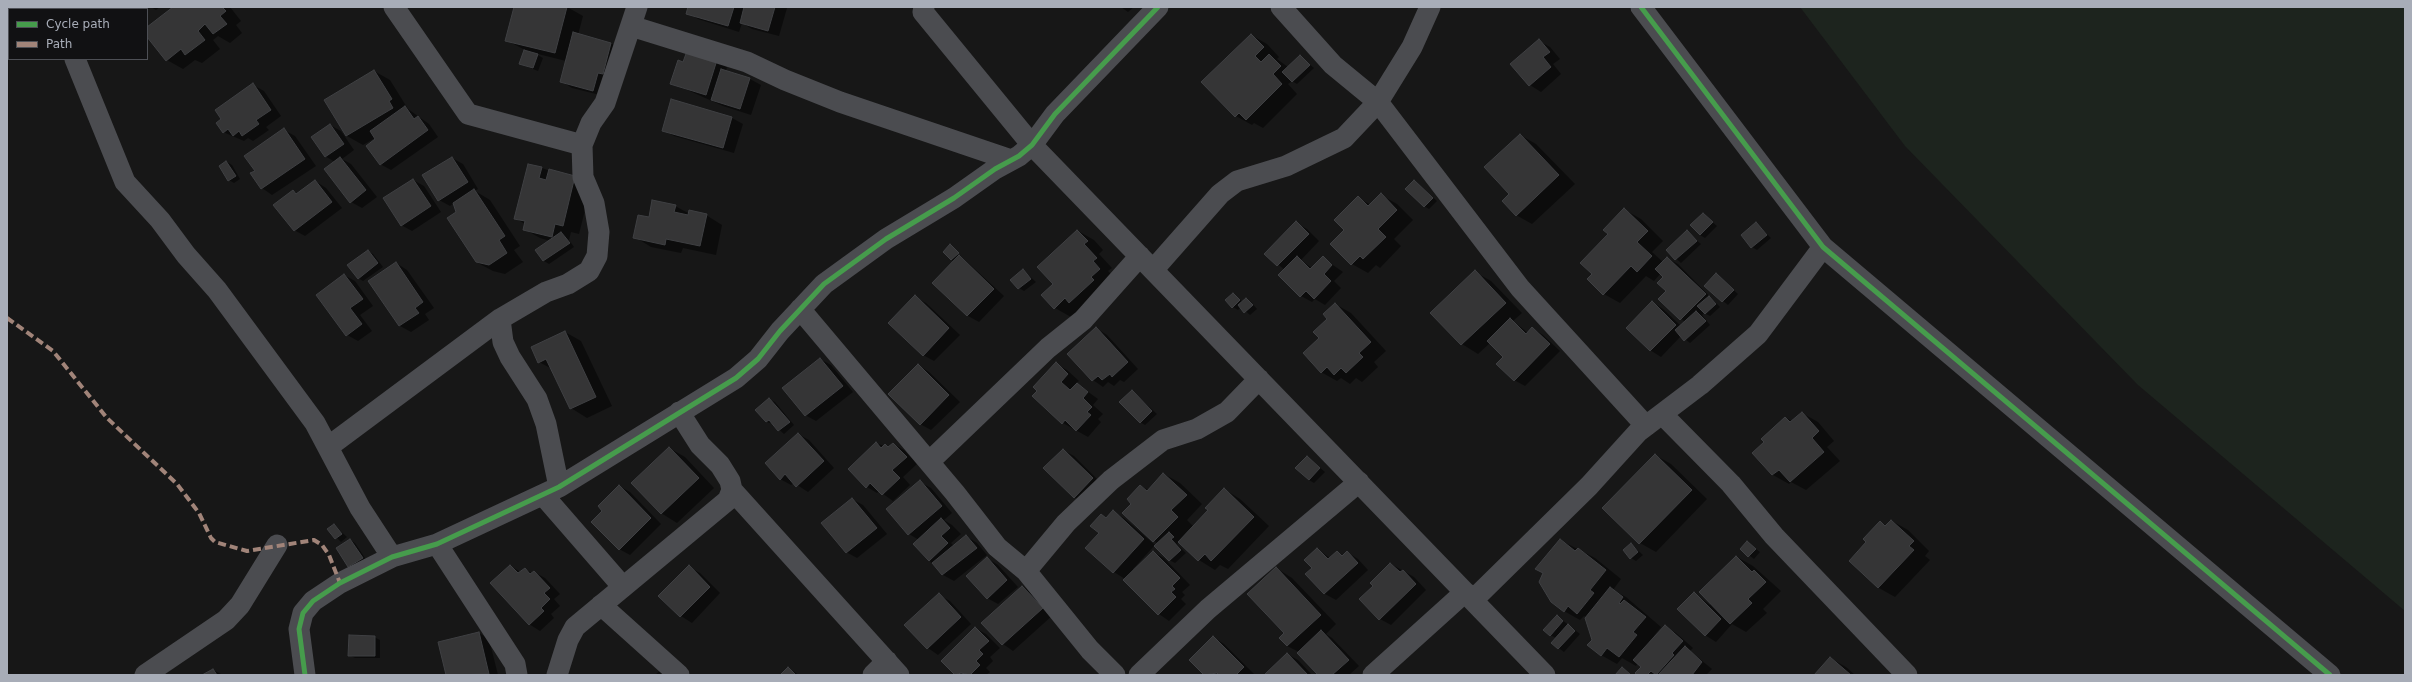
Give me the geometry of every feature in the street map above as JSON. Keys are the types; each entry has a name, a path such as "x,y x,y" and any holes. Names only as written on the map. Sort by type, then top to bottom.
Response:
{"street":[{"path":"394,7 468,114 582,146"},
{"path":"924,7 923,12 1032,145 1545,675"},
{"path":"305,675 299,629 303,613 313,601 340,583 392,557 437,544 551,491 736,378 758,359 800,309 824,284 880,243 954,198 1019,156 1032,145 1055,114 1158,7"},
{"path":"1280,7 1333,65 1378,102 1520,288 1654,420 1731,484 1774,536 1907,675"},
{"path":"929,462 1048,348 1083,320 1220,194 1237,181 1286,166 1344,138 1378,102 1412,47 1430,7"},
{"path":"1641,7 1823,247 2330,675"},
{"path":"328,447 500,319 546,292 568,284 588,270 597,256 599,232 594,203 583,177 582,146 591,123 605,103 634,17 748,62 785,80 840,102 1011,160"},
{"path":"75,60 125,182 160,220 186,255 217,290 315,423 360,508 392,557"},
{"path":"1373,675 1469,596 1654,420 1700,385 1758,334 1823,247"},
{"path":"800,309 929,462 997,547 1026,571 1090,650 1115,675"},
{"path":"500,319 503,342 510,357 537,399 546,424 551,491 623,587"},
{"path":"1026,571 1066,523 1110,480 1163,440 1197,429 1227,412 1259,379"},
{"path":"680,412 700,445 720,465 730,481 732,490 886,670"},
{"path":"1139,675 1208,609 1359,482"},
{"path":"557,675 568,640 575,627 713,514 728,500 732,490"},
{"path":"437,544 515,664 517,675"},
{"path":"145,675 226,620 240,605 277,545"},
{"path":"601,605 679,675"}],"shaded area":[{"path":"1800,7 2405,7 2405,611 2138,385 1905,146"}],"building":[{"path":"173,7 222,7 226,11 220,16 227,24 213,34 205,24 198,31 205,40 185,55 181,49 166,61 148,38 148,26"},
{"path":"514,7 567,7 555,53 505,41"},
{"path":"688,7 734,7 728,26 686,14"},
{"path":"744,7 775,7 768,31 740,23"},
{"path":"573,32 611,43 603,74 598,73 593,91 560,82"},
{"path":"1251,34 1264,47 1255,56 1261,62 1269,54 1281,66 1273,74 1282,84 1246,120 1239,113 1235,117 1201,82"},
{"path":"1539,39 1550,52 1543,57 1551,67 1529,86 1510,64"},
{"path":"524,50 538,54 533,68 519,64"},
{"path":"687,51 717,60 706,95 670,84 678,60 683,62"},
{"path":"1300,55 1310,65 1292,82 1282,72"},
{"path":"721,69 750,78 740,109 711,100"},
{"path":"374,70 392,99 389,101 393,108 346,136 324,100"},
{"path":"253,83 271,110 256,120 259,124 242,136 239,131 233,136 228,129 223,133 216,123 221,119 215,110"},
{"path":"671,99 732,117 723,148 662,131"},
{"path":"405,106 414,119 418,116 428,130 380,165 366,146 375,139 370,131"},
{"path":"330,124 344,144 325,157 311,137"},
{"path":"284,128 305,159 261,189 250,173 255,171 244,156"},
{"path":"1520,134 1559,175 1516,216 1502,201 1509,194 1484,167"},
{"path":"340,157 366,190 350,203 324,169"},
{"path":"452,157 468,182 438,201 422,175"},
{"path":"226,161 236,176 228,181 219,166"},
{"path":"528,164 542,167 539,178 546,180 549,169 575,176 563,226 555,224 552,237 523,230 525,221 514,219"},
{"path":"413,179 431,206 401,226 383,198"},
{"path":"315,180 332,202 294,231 273,205 293,190 296,194"},
{"path":"1414,180 1433,198 1424,207 1405,189"},
{"path":"474,189 505,236 499,240 507,253 489,265 476,262 447,218 456,212 453,203"},
{"path":"1381,193 1397,210 1378,229 1386,237 1363,259 1360,256 1351,265 1330,244 1344,230 1334,220 1358,196 1368,206"},
{"path":"652,200 676,205 674,212 688,215 689,210 707,214 700,246 666,239 665,245 633,238 638,215 649,217"},
{"path":"1624,208 1648,231 1637,242 1652,256 1637,272 1631,266 1603,295 1587,279 1592,274 1580,263 1608,234 1603,230"},
{"path":"1703,213 1713,222 1700,235 1690,225"},
{"path":"1296,221 1309,234 1277,266 1264,254"},
{"path":"1756,222 1767,235 1751,248 1741,235"},
{"path":"1077,230 1088,241 1084,244 1097,258 1093,261 1100,269 1091,277 1094,280 1069,303 1065,298 1054,309 1041,295 1053,284 1037,267"},
{"path":"1687,230 1697,241 1675,260 1666,250"},
{"path":"561,232 570,243 543,261 535,250"},
{"path":"950,244 959,253 951,260 943,252"},
{"path":"368,250 378,263 358,279 347,265"},
{"path":"959,255 994,289 967,316 932,283"},
{"path":"1297,256 1310,269 1323,256 1332,265 1324,274 1331,281 1314,299 1306,291 1300,297 1278,275"},
{"path":"1667,257 1706,294 1680,320 1658,299 1666,291 1657,283 1663,277 1655,269"},
{"path":"396,262 423,302 415,308 419,313 399,326 368,281"},
{"path":"1023,269 1031,279 1018,289 1010,280"},
{"path":"1475,270 1506,303 1461,345 1430,313"},
{"path":"1716,273 1734,290 1722,302 1704,286"},
{"path":"344,274 363,299 350,308 362,324 346,336 316,295"},
{"path":"1233,293 1240,300 1232,308 1225,300"},
{"path":"915,295 949,328 923,356 888,323"},
{"path":"1709,296 1716,304 1705,314 1697,306"},
{"path":"1246,298 1253,305 1244,313 1238,305"},
{"path":"1652,301 1676,325 1650,351 1626,328"},
{"path":"1335,303 1371,342 1359,353 1363,357 1346,373 1341,368 1334,375 1327,367 1321,373 1303,353 1319,338 1313,332 1327,319 1323,314"},
{"path":"1696,311 1706,321 1684,341 1675,330"},
{"path":"1510,318 1526,334 1532,327 1550,344 1514,381 1496,364 1503,357 1487,341"},
{"path":"1096,327 1128,362 1112,377 1110,374 1102,380 1098,376 1092,381 1067,354"},
{"path":"565,331 596,397 570,409 546,359 538,363 531,347"},
{"path":"820,358 843,386 805,416 782,388"},
{"path":"1056,362 1068,374 1061,382 1070,390 1077,383 1088,392 1083,398 1092,407 1087,412 1091,415 1076,431 1065,420 1062,424 1032,396 1037,391 1033,387"},
{"path":"918,364 949,395 920,425 888,394"},
{"path":"1132,390 1152,411 1140,423 1119,402"},
{"path":"769,398 790,422 778,431 769,420 766,422 755,410"},
{"path":"1802,412 1819,431 1812,438 1824,452 1790,482 1779,470 1772,475 1752,453 1764,442 1761,439 1785,417 1790,422"},
{"path":"798,433 824,461 796,487 785,474 780,480 765,463"},
{"path":"876,442 881,448 885,444 888,447 893,443 907,457 892,470 900,478 882,495 870,483 866,488 848,469"},
{"path":"669,447 699,478 661,514 631,483"},
{"path":"1063,449 1093,478 1074,498 1043,468"},
{"path":"1655,454 1692,490 1639,544 1602,508"},
{"path":"1307,456 1320,468 1309,480 1295,468"},
{"path":"1163,473 1187,495 1171,510 1178,517 1153,542 1122,513 1131,504 1127,499 1140,485 1147,491"},
{"path":"920,480 942,506 908,535 886,509"},
{"path":"619,485 651,518 619,550 591,522 602,511 598,506"},
{"path":"1224,488 1254,517 1211,561 1205,554 1198,561 1178,542 1208,510 1205,508"},
{"path":"852,498 877,528 846,553 821,523"},
{"path":"1113,510 1144,539 1113,573 1085,548 1099,533 1090,526 1101,514 1106,518"},
{"path":"941,518 950,528 941,536 948,543 929,561 913,544"},
{"path":"1891,520 1914,541 1909,546 1914,550 1878,588 1849,561 1866,542 1863,539 1880,521 1885,526"},
{"path":"334,524 342,534 335,539 327,529"},
{"path":"1169,532 1174,537 1171,539 1181,550 1169,561 1154,546"},
{"path":"966,535 977,548 942,575 932,563"},
{"path":"350,539 363,558 348,567 336,548"},
{"path":"1560,539 1575,551 1578,548 1606,570 1590,590 1594,593 1577,614 1568,606 1564,612 1551,602 1539,582 1543,573 1535,569"},
{"path":"1747,541 1756,549 1748,557 1740,549"},
{"path":"1631,543 1638,552 1630,559 1623,550"},
{"path":"1317,548 1328,559 1337,551 1342,556 1347,551 1358,563 1324,594 1305,574 1312,568 1304,560"},
{"path":"1153,551 1180,578 1172,586 1175,589 1171,592 1176,597 1158,615 1123,580"},
{"path":"1736,556 1752,572 1754,570 1766,582 1748,599 1752,603 1730,624 1699,592"},
{"path":"987,557 1007,580 987,599 966,576"},
{"path":"1390,563 1400,572 1403,570 1416,584 1379,620 1359,599 1373,586 1370,583"},
{"path":"510,565 518,573 525,568 530,574 534,571 550,588 544,593 550,599 541,608 544,611 529,625 490,583"},
{"path":"689,565 710,587 680,617 658,596"},
{"path":"1276,567 1321,615 1287,646 1279,638 1284,633 1247,594"},
{"path":"1022,586 1043,608 1002,645 981,623"},
{"path":"1610,587 1623,597 1619,603 1620,604 1624,600 1646,617 1633,632 1637,635 1619,657 1607,648 1601,656 1587,645 1592,640 1585,618"},
{"path":"1694,592 1721,619 1705,636 1677,609"},
{"path":"939,593 961,617 927,649 904,625"},
{"path":"1557,615 1563,621 1550,636 1543,630"},
{"path":"1568,624 1575,631 1558,649 1551,643"},
{"path":"1665,625 1683,641 1672,653 1674,655 1656,675 1651,671 1647,675 1637,675 1635,673 1641,667 1633,660"},
{"path":"975,627 989,641 979,650 983,654 976,661 980,665 970,675 961,673 955,675 941,661"},
{"path":"1321,630 1349,660 1332,675 1318,675 1297,653"},
{"path":"479,632 489,674 446,675 438,642"},
{"path":"349,635 375,636 375,656 348,656"},
{"path":"1213,636 1244,667 1236,675 1219,675 1217,673 1204,675 1189,660"},
{"path":"1685,646 1702,662 1692,675 1658,675"},
{"path":"1287,653 1308,675 1264,675"},
{"path":"1830,657 1851,675 1814,675"},
{"path":"788,667 796,675 780,675"},
{"path":"1622,667 1631,675 1615,675"},
{"path":"213,669 217,675 202,675"}],"marked path":[{"path":"7,318 53,351 107,418 177,484 199,513 211,538 215,542 247,551 314,540 322,545 329,555 340,583"}],"cycle path":[{"path":"305,675 299,629 303,613 313,601 340,583 392,557 437,544 559,487 736,378 758,359 780,331 824,284 886,239 954,198 995,169 1019,156 1032,145 1055,114 1158,7"},
{"path":"1641,7 1823,247 2330,675"}]}
